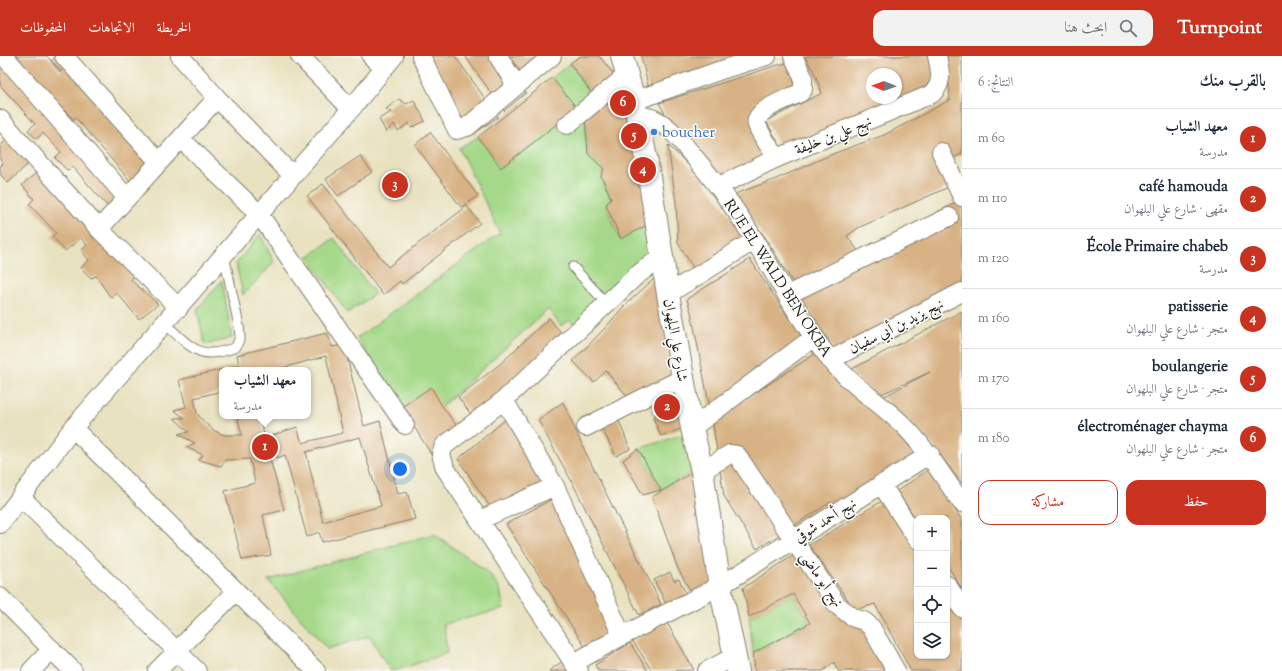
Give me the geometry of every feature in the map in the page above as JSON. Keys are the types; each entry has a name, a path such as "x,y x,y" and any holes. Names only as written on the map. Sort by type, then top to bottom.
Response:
{"street":[{"path":"4,56 126,198"},
{"path":"64,56 159,162"},
{"path":"180,56 292,175"},
{"path":"300,56 351,109"},
{"path":"0,524 73,428 351,109 389,62 371,56"},
{"path":"421,56 457,130 467,127 546,58"},
{"path":"498,56 516,85"},
{"path":"635,108 721,70 767,56"},
{"path":"777,158 756,124 756,119 765,109 800,93 803,90 803,77 793,56"},
{"name":"نهج علي بن خليفة","path":"719,186 777,158 932,94 939,88 942,79 937,56"},
{"path":"567,125 625,66"},
{"name":"شارع علي البلهوان","path":"625,66 646,158 661,257 692,428 702,471 720,586 737,663"},
{"path":"99,229 218,98"},
{"name":"RUE EL WALD BEN OKBA","path":"635,108 665,125 719,186 755,240 787,295 830,360 860,390 903,424 930,454 962,503"},
{"path":"0,119 99,229 178,308"},
{"path":"181,139 259,214 405,425"},
{"path":"941,152 962,197"},
{"path":"787,295 949,217"},
{"path":"668,294 755,240"},
{"path":"576,667 445,468 441,454 444,446 504,400 606,303 636,276 661,257"},
{"name":"نهج يزيد بن أبي سفيان","path":"830,360 962,292"},
{"path":"692,428 814,337"},
{"path":"586,427 683,378"},
{"path":"504,400 555,486 622,636"},
{"path":"73,428 316,671"},
{"name":"نهج أبو ماضي","path":"702,471 730,454 737,455 794,538 837,605 854,618 864,622 876,633 896,671"},
{"name":"نهج أحمد شوقي","path":"576,667 622,636 720,586 794,538 930,454"},
{"path":"881,484 914,534"},
{"path":"480,520 555,486"},
{"path":"21,497 197,671"},
{"path":"948,587 962,608"},
{"path":"158,671 236,591"},
{"path":"0,597 73,671"},
{"path":"30,671 52,649"},
{"path":"707,671 737,663"}],"lane":[{"path":"165,324 197,351 215,354 236,347 240,337 239,326 224,255"},
{"path":"573,267 606,303"}],"green space":[{"path":"570,63 593,97 585,118 588,154 604,169 601,177 611,198 606,205 620,239 649,224 654,257 577,329 570,320 561,326 548,309 442,406 402,407 357,338 500,233 459,148 478,137 501,168 576,108 552,78"},
{"path":"260,234 274,262 243,295 236,264"},
{"path":"334,238 375,294 347,313 308,257"},
{"path":"222,280 232,338 205,345 197,310"},
{"path":"687,433 699,468 661,490 638,449"},
{"path":"434,534 488,572 500,589 504,609 444,624 447,653 395,671 390,671 370,636 327,649 268,580"},
{"path":"793,594 810,623 753,653 749,617"}],"building":[{"path":"0,56 131,201 114,214 73,167 67,170 55,158 61,152 43,133 36,139 28,130 35,124 0,85"},
{"path":"16,56 47,56 51,61 56,56 165,165 138,190 75,117 74,120 42,88","holes":["51,61 62,71 60,72"]},
{"path":"427,56 455,56 498,117 473,134 458,112"},
{"path":"465,56 498,56 526,93 504,111"},
{"path":"509,56 543,56 530,84"},
{"path":"580,56 599,56 616,77 635,150 649,224 621,239 606,205 611,198 601,176 604,169 588,154 585,117 593,96 570,63"},
{"path":"641,56 768,56 650,93"},
{"path":"933,56 935,94 787,158 766,121 822,93 814,72 805,57"},
{"path":"947,56 962,56 962,154 942,163 951,186 858,228 847,236 864,259 933,215 960,200 962,205 962,298 841,361 765,237 732,195 776,179 835,153 884,135 950,100"},
{"path":"797,61 809,87 753,117 777,161 718,182 680,140 659,103 778,65"},
{"path":"552,78 577,108 501,168 478,137"},
{"path":"399,99 406,104 414,100 425,121 411,128 409,123 398,131 394,124 386,132 379,119 391,112 386,109"},
{"path":"430,132 478,196 461,207 415,145"},
{"path":"10,137 32,160 8,183 0,174 0,166 3,164 0,159 0,146"},
{"path":"668,145 702,178 751,244 699,277 678,243 676,203"},
{"path":"360,156 372,172 338,196 326,179"},
{"path":"42,168 96,230 91,235 94,239 99,236 135,274 131,280 158,304 139,319 116,292 111,298 96,276 91,278 81,268 89,260 81,251 87,245 81,238 65,251 52,236 56,233 29,204 34,199 22,185"},
{"path":"323,184 388,267 467,206 480,223 402,284 400,281 383,295 307,196"},
{"path":"750,259 789,319 795,314 812,341 710,409 691,312 687,299"},
{"path":"655,278 684,428 661,436 653,418 657,413 652,400 633,403 606,371 594,382 573,361 624,306"},
{"path":"962,311 962,484 932,444 883,397 930,372 875,397 850,370"},
{"path":"549,318 569,342 477,422 458,397 500,364"},
{"path":"327,333 332,347 344,345 364,426 380,421 398,494 407,492 415,519 322,542 319,532 307,537 285,455 277,458 273,444 268,446 269,455 284,510 263,515 271,555 242,560 225,491 255,483 250,459 225,460 221,466 199,460 203,455 186,447 195,443 178,434 189,432 174,418 185,418 174,410 186,407 179,380 219,370 219,392 194,398 197,413 203,421 213,430 224,435 242,435 238,419 260,419 265,438 297,427 302,443 343,433 326,356 286,367 231,367 239,365 237,355","holes":["360,437 381,506 323,522 306,452"]},
{"path":"818,352 836,380 863,403 892,424 929,458 837,513 831,502 757,549 724,496 713,425 726,412"},
{"path":"431,387 442,406 462,433 434,459 402,407"},
{"path":"563,402 584,449 661,604 639,615 572,482 538,420"},
{"path":"511,415 549,486 495,514 458,459"},
{"path":"617,416 630,449 616,456 600,425"},
{"path":"638,449 661,490 643,495 623,460"},
{"path":"699,468 713,586 694,597 678,569 652,497"},
{"path":"928,470 962,520 962,589 950,570 950,515 914,516 897,491"},
{"path":"556,497 625,637 591,656 506,524"},
{"path":"887,498 914,540 914,659 950,659 950,596 962,616 962,671 911,671 875,604 855,610 809,545"},
{"path":"803,549 836,607 871,628 894,671 838,671 834,662 823,671 755,671 753,653 810,623 793,594 749,617 743,588"},
{"path":"670,572 674,581 679,579 689,600 669,610 654,580"},
{"path":"666,621 694,670 652,671 633,641"},
{"path":"630,643 648,671 599,671 595,665"},
{"path":"565,659 574,671 549,671"}],"place":[{"name":"électroménager chayma","path":"623,103"},
{"name":"boucher","path":"654,132"},
{"name":"boulangerie","path":"634,136"},
{"name":"patisserie","path":"643,170"},
{"name":"École Primaire chabeb","path":"395,185"},
{"name":"café hamouda","path":"667,407"},
{"name":"معهد الشياب","path":"265,447"}]}
